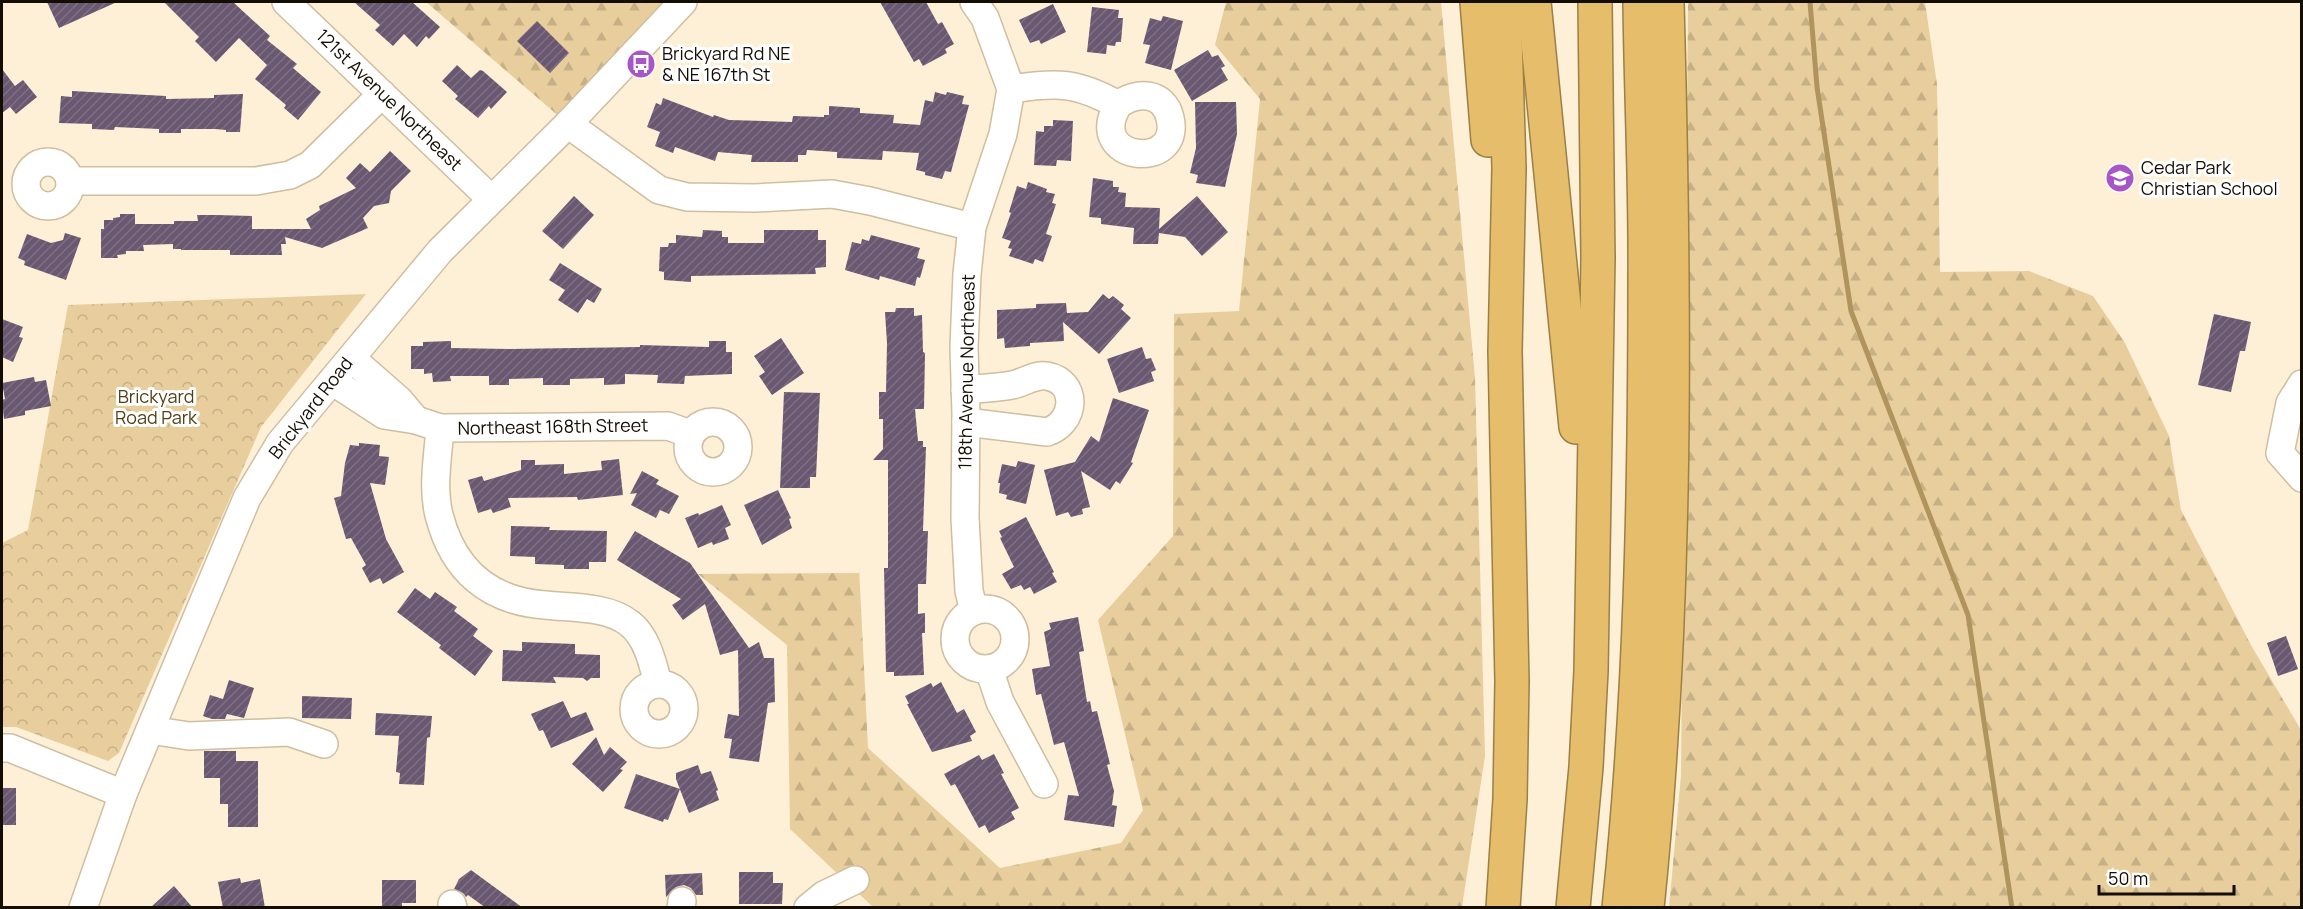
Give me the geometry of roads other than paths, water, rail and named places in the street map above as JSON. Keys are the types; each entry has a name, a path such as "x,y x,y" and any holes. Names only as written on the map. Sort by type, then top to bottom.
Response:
{"highway":[{"path":"1477,2 1504,351"},
{"path":"1503,908 1510,799 1512,681 1504,351 1509,168 1504,2"},
{"path":"1534,2 1575,408 1580,520 1577,626 1591,670"},
{"path":"1574,908 1586,767 1591,670 1598,258 1595,2"},
{"path":"1593,908 1606,742 1616,472 1612,2"},
{"path":"1619,908 1634,699 1642,535 1645,280 1640,2"},
{"path":"1647,908 1660,743 1669,564 1672,298 1667,2"}],"street":[{"name":"121st Avenue Northeast","path":"286,2 491,199"},
{"name":"Brickyard Road","path":"83,908 123,794 247,498 280,443 440,251 568,124 683,2"},
{"path":"974,2 985,18 1011,89 1043,84 1069,85 1103,96 1118,105"},
{"name":"118th Avenue Northeast","path":"974,611 969,591 965,518 964,347 967,274 972,227 1003,134 1011,89"},
{"path":"70,181 256,181 290,175 310,165 382,94"},
{"path":"568,124 660,190 687,197 755,198 832,194 870,201 972,227"},
{"path":"351,358 428,424 439,514 461,564 482,585 510,600 534,605 592,609 614,615 630,623 651,655 658,684"},
{"path":"965,390 1013,385 1031,378 1047,376 1055,379 1067,390 1070,406 1060,426 1047,432 966,422"},
{"name":"Northeast 168th Street","path":"332,381 384,415 428,424 668,426 690,434"},
{"path":"2301,384 2290,403 2280,453 2301,478"},
{"path":"982,609 999,613 1011,625 1014,633 1015,641 1009,657 1003,663 989,669 970,666 963,661 955,646 956,629 966,615 974,611 982,609"},
{"path":"989,669 1000,702 1044,784"},
{"path":"150,730 189,736 289,732 324,744"},
{"path":"2,748 10,748 123,794"},
{"path":"808,908 824,895 855,880"}],"waterway":[{"path":"1810,2 1817,87 1851,311 1968,615 2012,908"}],"place":[{"name":"Brickyard Rd NE & NE 167th St","path":"641,64"},
{"name":"Cedar Park Christian School","path":"2120,178"}],"park label":[{"name":"Brickyard Road Park","path":"156,407"}]}
